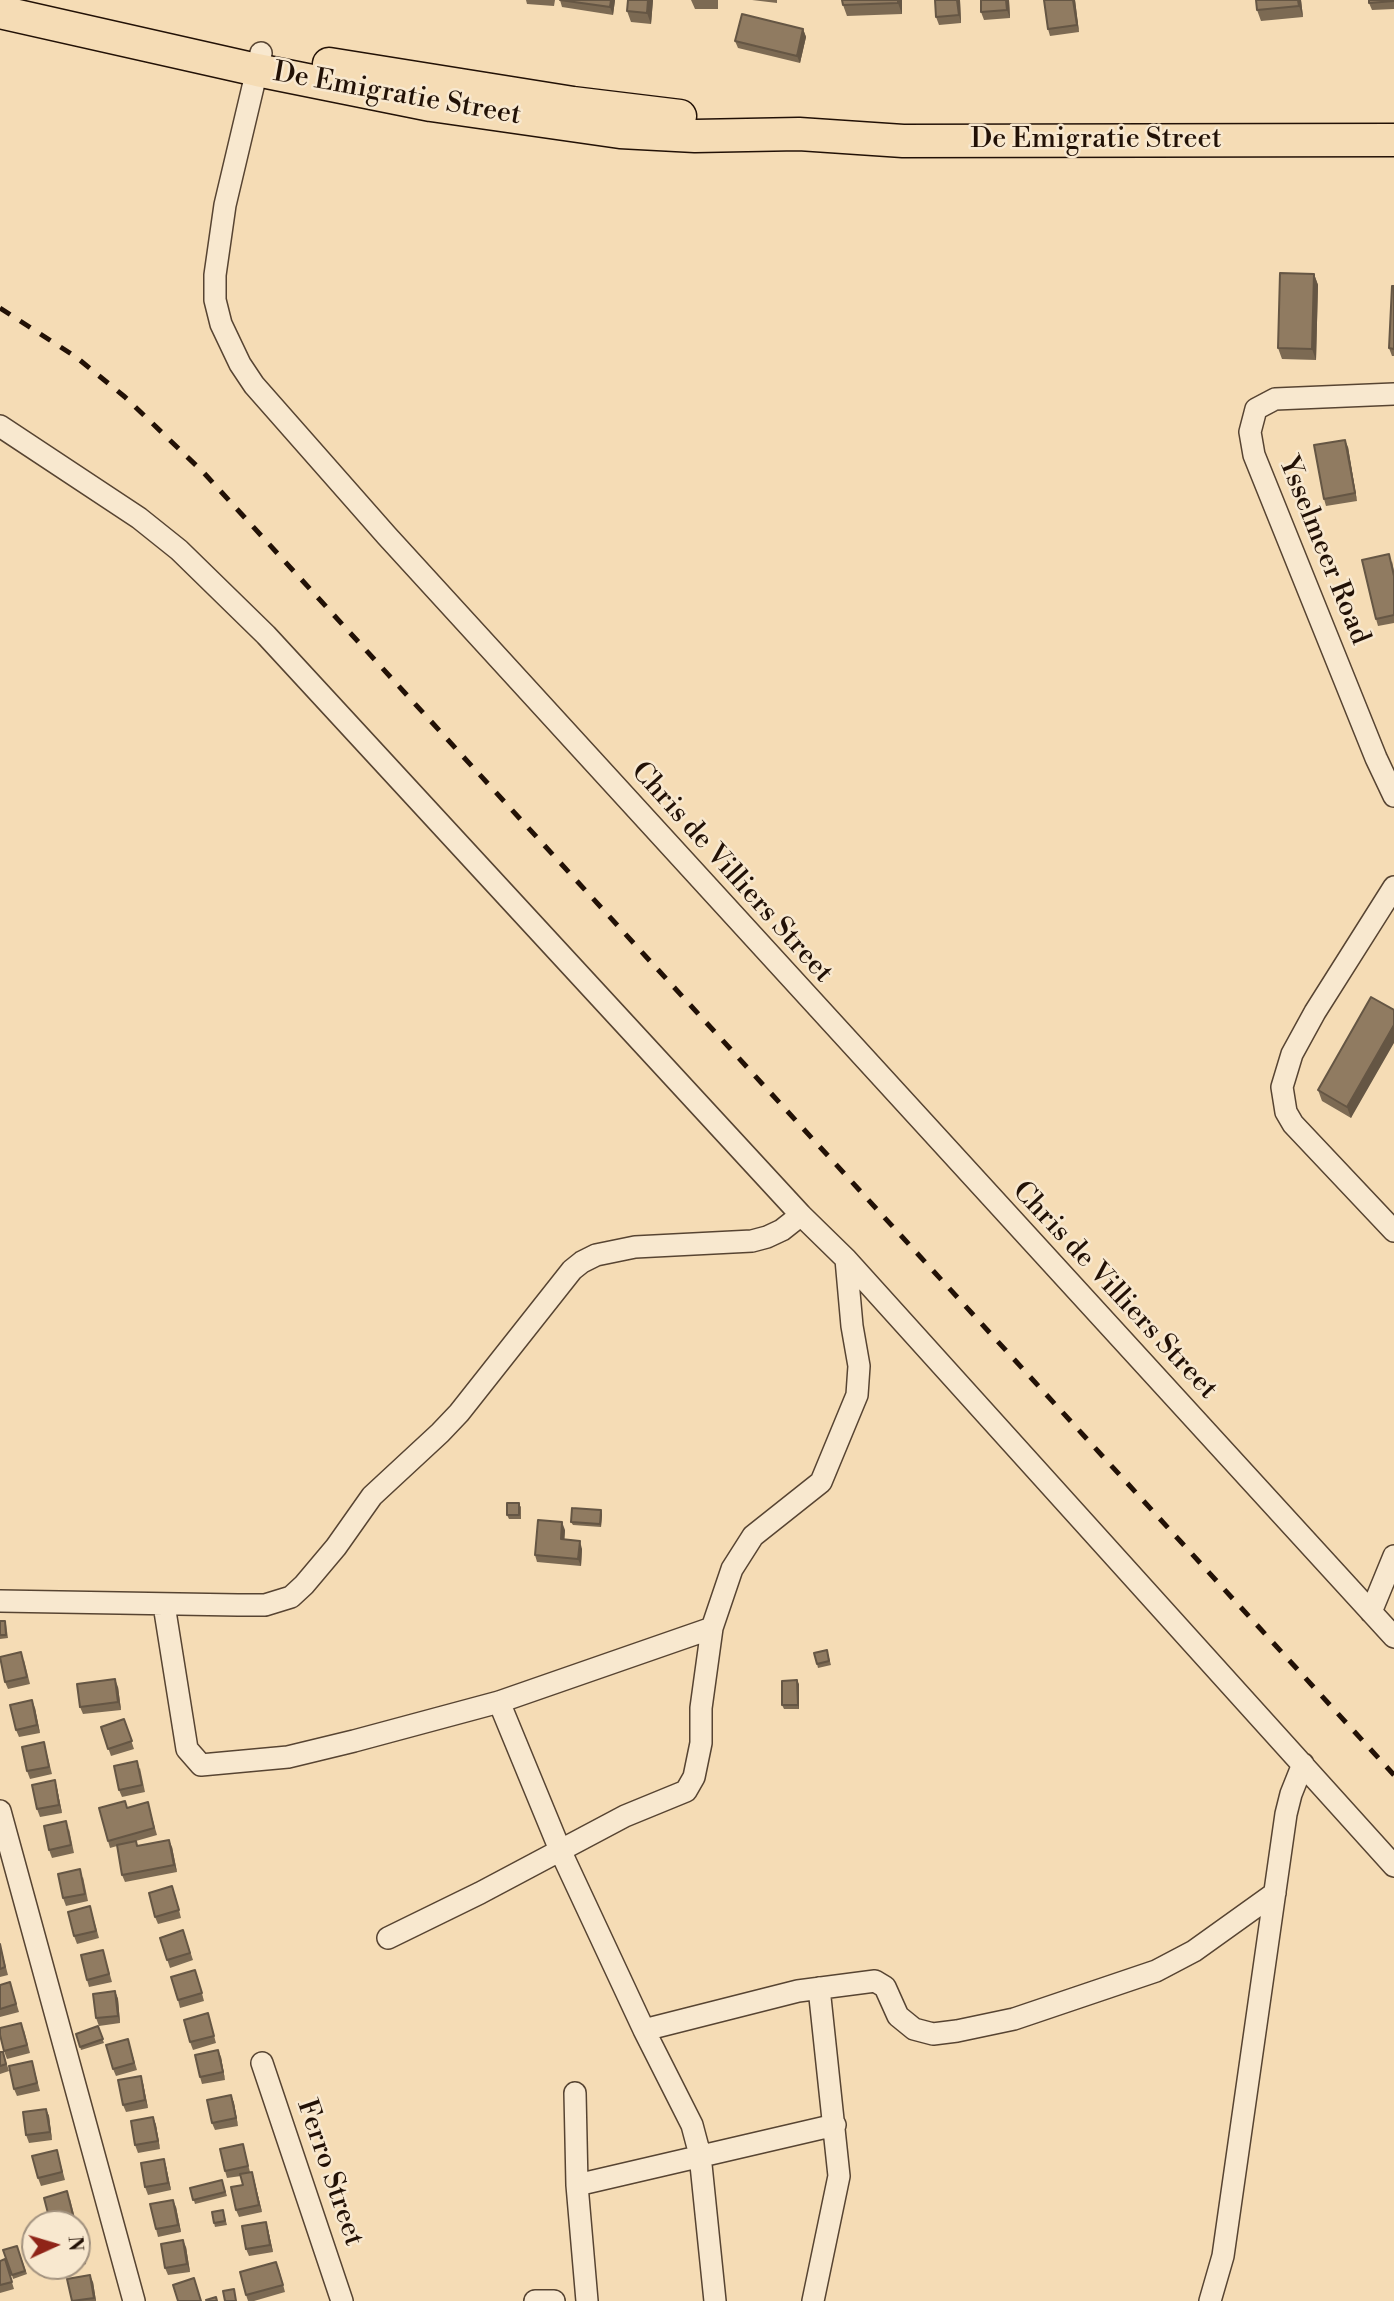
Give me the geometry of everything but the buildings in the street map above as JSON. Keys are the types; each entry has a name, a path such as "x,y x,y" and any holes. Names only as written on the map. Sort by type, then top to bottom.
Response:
{"highway":[{"name":"De Emigratie Street","path":"28,0 259,61"},
{"name":"De Emigratie Street","path":"0,12 259,61 693,117 799,134 903,141 1394,140"}],"street":[{"name":"Chris de Villiers Street","path":"259,61 225,205 215,275 215,300 221,324 240,364 254,385 387,536 1394,1637"},
{"name":"Ysselmeer Road","path":"1394,394 1290,397 1256,409 1250,432 1254,455 1394,796"},
{"path":"0,426 139,517 179,550 266,635 846,1259 1394,1866"},
{"path":"1394,887 1315,1012 1292,1054 1282,1087 1286,1112 1293,1125 1394,1231"},
{"path":"0,1601 265,1605 291,1597 336,1547 372,1496 459,1413 572,1270 582,1262 596,1255 635,1247 752,1241 782,1230 802,1214"},
{"path":"387,1938 480,1894 625,1816 686,1791 694,1777 701,1743 701,1708 712,1628 732,1569 753,1536 821,1482 857,1395 859,1366 852,1326 846,1259"},
{"path":"1371,1612 1394,1556"},
{"path":"164,1605 187,1749 201,1765 288,1757 499,1702 712,1628"},
{"path":"499,1702 560,1850 644,2030 692,2125 700,2155 715,2301"},
{"path":"1210,2301 1223,2256 1286,1814 1303,1764"},
{"path":"0,1811 134,2301"},
{"path":"644,2030 819,1988 879,1982 885,1987 898,2016 914,2029 933,2034 1014,2019 1156,1971 1194,1951 1275,1893"},
{"path":"813,2301 839,2176 819,1988"},
{"name":"Ferro Street","path":"262,2063 342,2301"},
{"path":"575,2093 577,2185 587,2301"},
{"path":"577,2185 835,2125"},
{"path":"535,2301 554,2301"}],"railway":[{"path":"0,308 76,357 125,397 204,473 1394,1775"}]}
